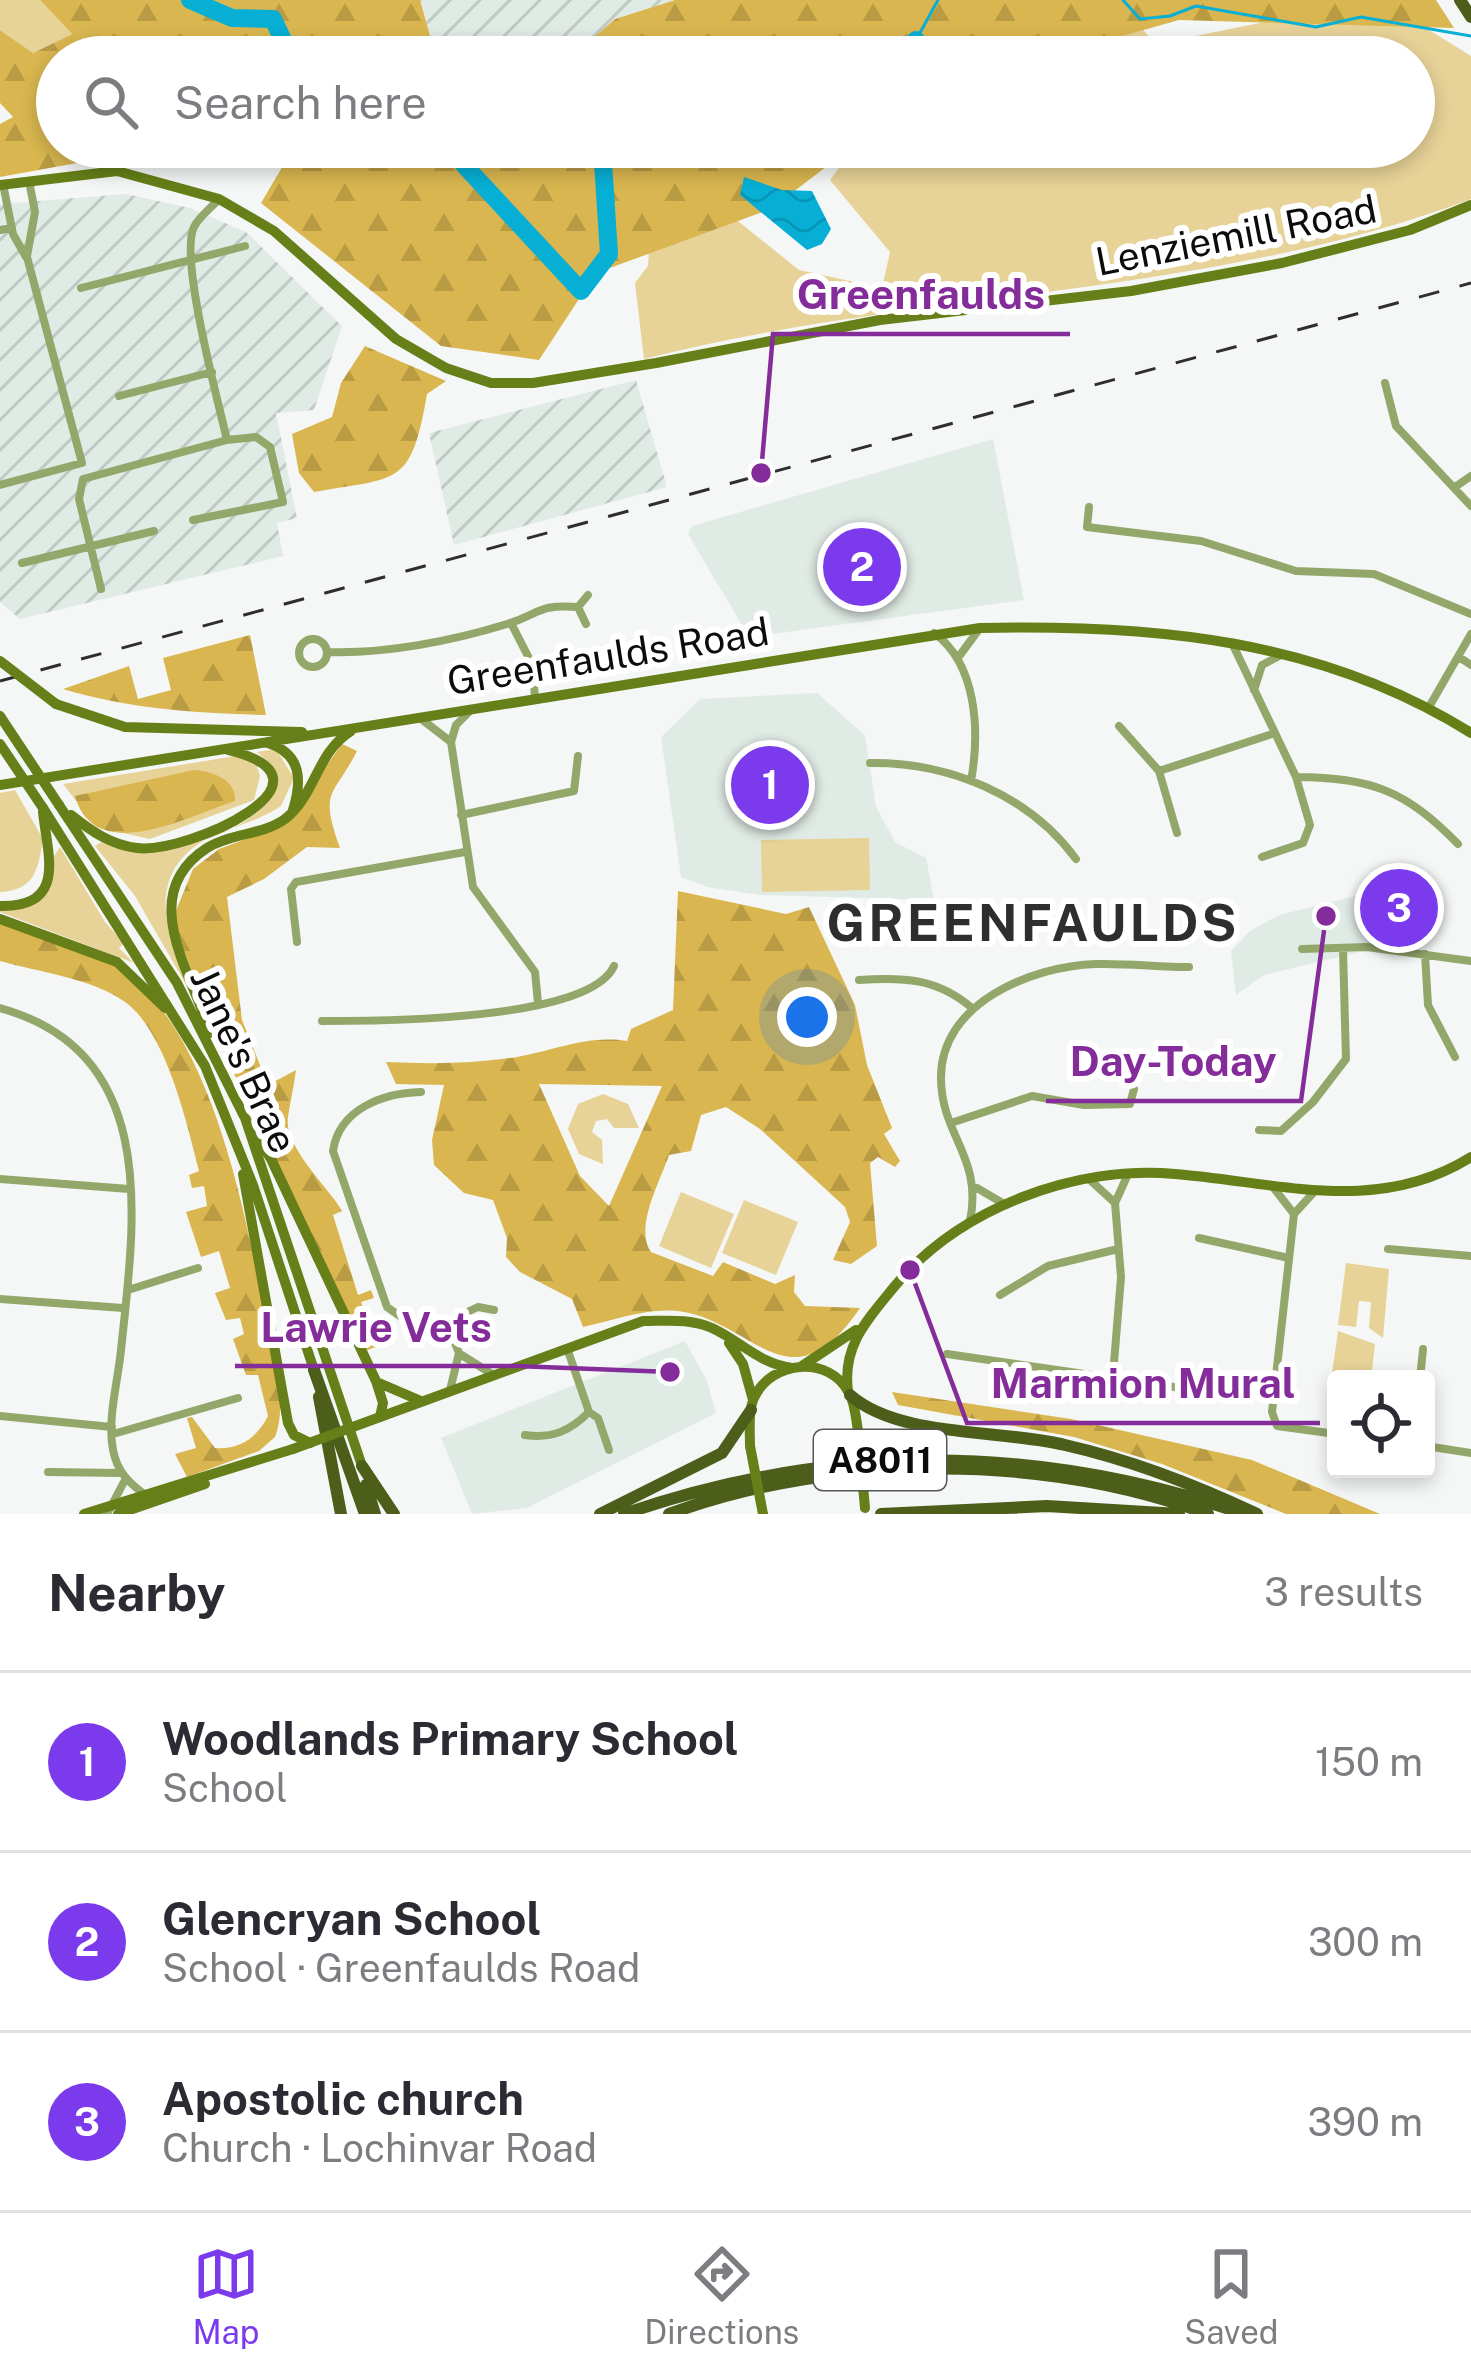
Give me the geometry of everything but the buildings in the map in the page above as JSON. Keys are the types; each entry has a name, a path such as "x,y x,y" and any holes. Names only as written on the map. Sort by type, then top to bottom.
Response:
{"main road":[{"name":"Lenziemill Road","path":"2,185 117,172 219,199 274,231 395,339 446,368 491,382 533,382 656,363 880,320 1131,291 1282,263 1410,230 1471,205"},
{"name":"Greenfaulds Road","path":"311,734 933,633 1076,626 1232,641 1284,653 1376,682 1471,733"},
{"path":"0,661 56,704 124,727 311,734"},
{"name":"Jane's Brae","path":"0,716 177,982 218,1059 245,1118 362,1466"},
{"path":"218,1059 172,932 171,897 188,866 205,849 278,823 292,812 332,746 359,727"},
{"path":"0,785 311,734"},
{"path":"265,742 280,748 297,769 299,790 292,812"},
{"name":"Jane's Brae","path":"0,744 190,1038 237,1142 314,1370"},
{"path":"59,805 117,844 171,845 253,814 266,802 272,786 266,769 250,756 220,748"},
{"path":"0,906 28,902 46,884 52,851 43,808"},
{"path":"0,919 117,962 142,980 190,1038"},
{"path":"245,1118 280,1178 376,1381 383,1403 380,1417"},
{"path":"237,1142 291,1429 310,1443"},
{"path":"865,1511 847,1360 863,1324 901,1278 970,1223 1006,1204 1088,1178 1170,1173 1314,1192 1391,1189 1469,1160"},
{"path":"84,1514 113,1511 310,1443 566,1346 643,1322 683,1320 724,1336 755,1358 821,1370 887,1419 1024,1437 1102,1454 1258,1514"},
{"path":"600,1514 722,1453 766,1382 863,1324"},
{"path":"724,1336 743,1364 752,1405 750,1446 763,1514"},
{"path":"314,1370 341,1514"},
{"path":"314,1370 365,1514"},
{"path":"376,1381 422,1401"},
{"path":"268,1457 291,1429"},
{"name":"A8011","path":"624,1514 710,1486 794,1469 935,1458 1102,1474 1244,1514"},
{"path":"362,1466 375,1514"},
{"path":"362,1466 394,1514"},
{"name":"A8011","path":"677,1512 821,1478 958,1471 1098,1485 1208,1514"},
{"path":"881,1514 1047,1506 1179,1514"}],"street":[{"path":"27,257 35,212 29,181"},
{"path":"0,485 82,464 27,257 12,228 2,185"},
{"path":"219,199 193,228 190,259 227,440"},
{"path":"0,230 12,228"},
{"path":"81,287 244,246"},
{"path":"119,396 212,371"},
{"path":"1385,383 1396,426 1414,451 1471,506"},
{"path":"101,589 79,500 83,479 227,440 256,437 270,447 283,502 193,520"},
{"path":"1455,487 1471,476"},
{"path":"1089,508 1087,527 1201,541 1296,572 1374,574 1471,614"},
{"path":"22,563 154,531"},
{"path":"328,652 384,649 512,623 534,608 578,607 588,595"},
{"path":"578,607 586,624"},
{"path":"512,623 532,664 536,697"},
{"path":"960,656 980,628"},
{"path":"933,633 960,656 975,744 971,781"},
{"path":"1429,707 1471,634"},
{"path":"1232,641 1296,777 1310,825 1303,843 1262,857"},
{"path":"1254,692 1262,665 1284,653"},
{"path":"1459,657 1471,665"},
{"path":"472,709 456,725 451,742 465,853 473,886 535,972 538,1004"},
{"path":"419,717 451,742"},
{"path":"1119,725 1159,771 1178,833"},
{"path":"1159,771 1272,734"},
{"path":"461,815 574,791 578,756"},
{"path":"870,763 914,765 971,781 1027,808 1076,859"},
{"path":"1296,777 1341,778 1384,787 1421,807 1459,844"},
{"path":"297,942 291,889 296,882 465,853"},
{"path":"1302,949 1425,954 1471,961"},
{"path":"1259,1130 1281,1131 1313,1102 1346,1059 1343,949"},
{"path":"1425,954 1428,1005 1455,1058"},
{"path":"970,1223 977,1188 951,1123 940,1079 949,1042 972,1008 1049,970 1097,964 1189,967"},
{"path":"322,1021 417,1021 538,1004 609,977 614,965"},
{"path":"859,980 921,980 949,988 972,1008"},
{"path":"0,1008 56,1031 94,1062 107,1084 129,1154 128,1290 112,1431 123,1476 113,1511"},
{"path":"951,1123 996,1103 1032,1096 1084,1105 1130,1104 1134,1089"},
{"path":"421,1092 392,1094 359,1111 338,1131 333,1150 387,1307 411,1324 446,1322 478,1307 494,1310"},
{"path":"1113,1376 1115,1203 1128,1174"},
{"path":"1088,1178 1115,1203"},
{"path":"0,1179 130,1189"},
{"path":"1273,1186 1294,1214"},
{"path":"977,1188 1006,1204"},
{"path":"1314,1192 1294,1214 1271,1401 1275,1422 1327,1431"},
{"path":"1199,1238 1289,1258"},
{"path":"1000,1295 1048,1266 1118,1249"},
{"path":"1388,1249 1471,1256"},
{"path":"128,1290 198,1268"},
{"path":"0,1299 123,1308"},
{"path":"446,1322 459,1353 493,1374"},
{"path":"566,1346 589,1412 598,1418 609,1450"},
{"path":"1421,1370 1423,1349"},
{"path":"449,1391 459,1353"},
{"path":"947,1354 1202,1391"},
{"path":"0,1416 112,1431 238,1398"},
{"path":"525,1435 543,1438 573,1428 589,1412"},
{"path":"1435,1447 1471,1453"},
{"path":"49,1472 123,1476 152,1498"}],"shaded area":[{"path":"0,0 40,0 72,34 36,36 33,53 0,30"},
{"path":"420,0 675,0 615,19 595,36 430,36"},
{"path":"1115,0 1149,36 990,36"},
{"path":"1387,4 1471,56 1471,199 1371,232 1268,256 747,336 644,359 635,283 648,266 650,235 718,205 799,270 882,288 890,252 830,180 839,168 1435,168 1435,36 1195,36 1323,10"},
{"path":"126,194 190,208 246,232 342,326 314,410 276,413 297,518 277,523 283,556 20,619 0,602 0,204"},
{"path":"636,380 667,487 454,545 429,433"},
{"path":"993,439 1024,600 749,637 688,534 692,526"},
{"path":"817,693 865,735 876,807 895,842 926,858 934,900 760,895 707,887 681,877 661,737 700,699"},
{"path":"276,749 294,778 281,806 233,828 266,803 275,787 273,770 257,752"},
{"path":"236,756 256,763 260,776 254,800 150,839 96,827 63,784"},
{"path":"15,790 43,839 28,883 0,892 0,793"},
{"path":"869,838 870,890 762,892 761,840"},
{"path":"207,839 184,856 167,892 169,932 191,993 135,896 95,846 103,841 169,847"},
{"path":"60,847 105,922 124,943 119,948 134,963 0,912 0,907 38,892"},
{"path":"1384,889 1381,947 1264,975 1236,995 1231,951 1250,931 1279,915"},
{"path":"603,1094 628,1104 639,1128 614,1128 607,1119 596,1121 592,1132 602,1140 603,1164 579,1154 568,1129 578,1104"},
{"path":"681,1192 734,1214 711,1268 659,1246"},
{"path":"744,1200 798,1222 776,1275 722,1253"},
{"path":"1346,1263 1389,1269 1383,1338 1369,1328 1371,1302 1359,1301 1356,1327 1338,1325"},
{"path":"1338,1331 1375,1344 1372,1370 1332,1370"},
{"path":"685,1341 707,1381 716,1413 527,1508 472,1514 441,1438"}],"green space":[{"path":"40,0 420,0 430,36 68,36 72,34"},
{"path":"675,0 1436,0 1454,28 1179,20 1122,36 595,36 615,19"},
{"path":"0,30 33,53 36,168 50,168 0,177 0,124 13,117 0,103"},
{"path":"282,168 825,168 771,209 596,273 539,360 441,346 261,203"},
{"path":"365,346 446,381 427,394 415,446 396,472 383,479 314,492 299,473 292,434 332,417 341,383"},
{"path":"250,635 266,715 163,709 63,689 129,666 138,699 171,690 163,658"},
{"path":"342,744 357,751 330,804 340,848 307,847 264,879 227,897 242,1020 268,1085 296,1070 288,1129 300,1155 342,1211 333,1215 358,1295 371,1290 374,1298 361,1302 378,1346 365,1351 221,1046 177,934 175,913 193,869 219,849 284,825"},
{"path":"194,770 228,782 235,801 169,825 122,833 102,829 86,817 75,796"},
{"path":"678,891 786,914 809,907 855,1005 867,1065 892,1128 884,1134 900,1161 895,1167 878,1157 870,1163 877,1246 851,1264 833,1260 850,1222 845,1207 760,1129 726,1107 701,1115 691,1151 669,1155 645,1230 651,1252 713,1276 723,1262 775,1284 795,1275 794,1292 805,1306 860,1308 836,1338 814,1353 793,1357 773,1353 684,1312 646,1312 583,1327 572,1299 520,1272 506,1257 507,1238 493,1200 464,1193 434,1165 432,1140 444,1085 396,1084 386,1062 485,1061 585,1042 627,1041 631,1029 673,1010","holes":["539,1084 662,1086 609,1206 580,1176"]},
{"path":"0,923 75,947 128,974 168,1018 191,1057 240,1196 278,1383 279,1424 275,1437 259,1451 187,1477 175,1454 196,1448 187,1418 192,1417 215,1448 224,1448 246,1441 268,1416 258,1375 246,1375 233,1339 244,1334 240,1318 226,1320 215,1293 230,1288 219,1251 201,1257 186,1212 207,1206 204,1186 192,1188 189,1175 199,1171 163,1056 139,1016 112,994 81,981 0,961"},
{"path":"892,1392 1071,1419 1252,1460 1380,1514 1286,1514 1162,1464 1074,1437 898,1405"}],"water":[{"path":"744,177 782,190 812,191 831,229 822,244 807,250 740,195"}],"waterway":[{"path":"190,0 232,18 273,19 281,36"},
{"path":"918,36 938,0"},
{"path":"1123,0 1140,19 1170,16 1196,6 1316,27 1361,17 1471,36"},
{"path":"467,168 581,291 609,254 603,168"}],"railway":[{"path":"0,681 1471,283"}],"place":[{"name":"Greenfaulds","path":"761,473"},
{"name":"Glencryan School","path":"862,567"},
{"name":"Woodlands Primary School","path":"770,785"},
{"name":"Apostolic church","path":"1399,908"},
{"name":"Day-Today","path":"1326,916"},
{"name":"Marmion Mural","path":"910,1270"},
{"name":"Lawrie Vets","path":"670,1372"}],"district":[{"name":"GREENFAULDS","path":"1033,922"}]}
